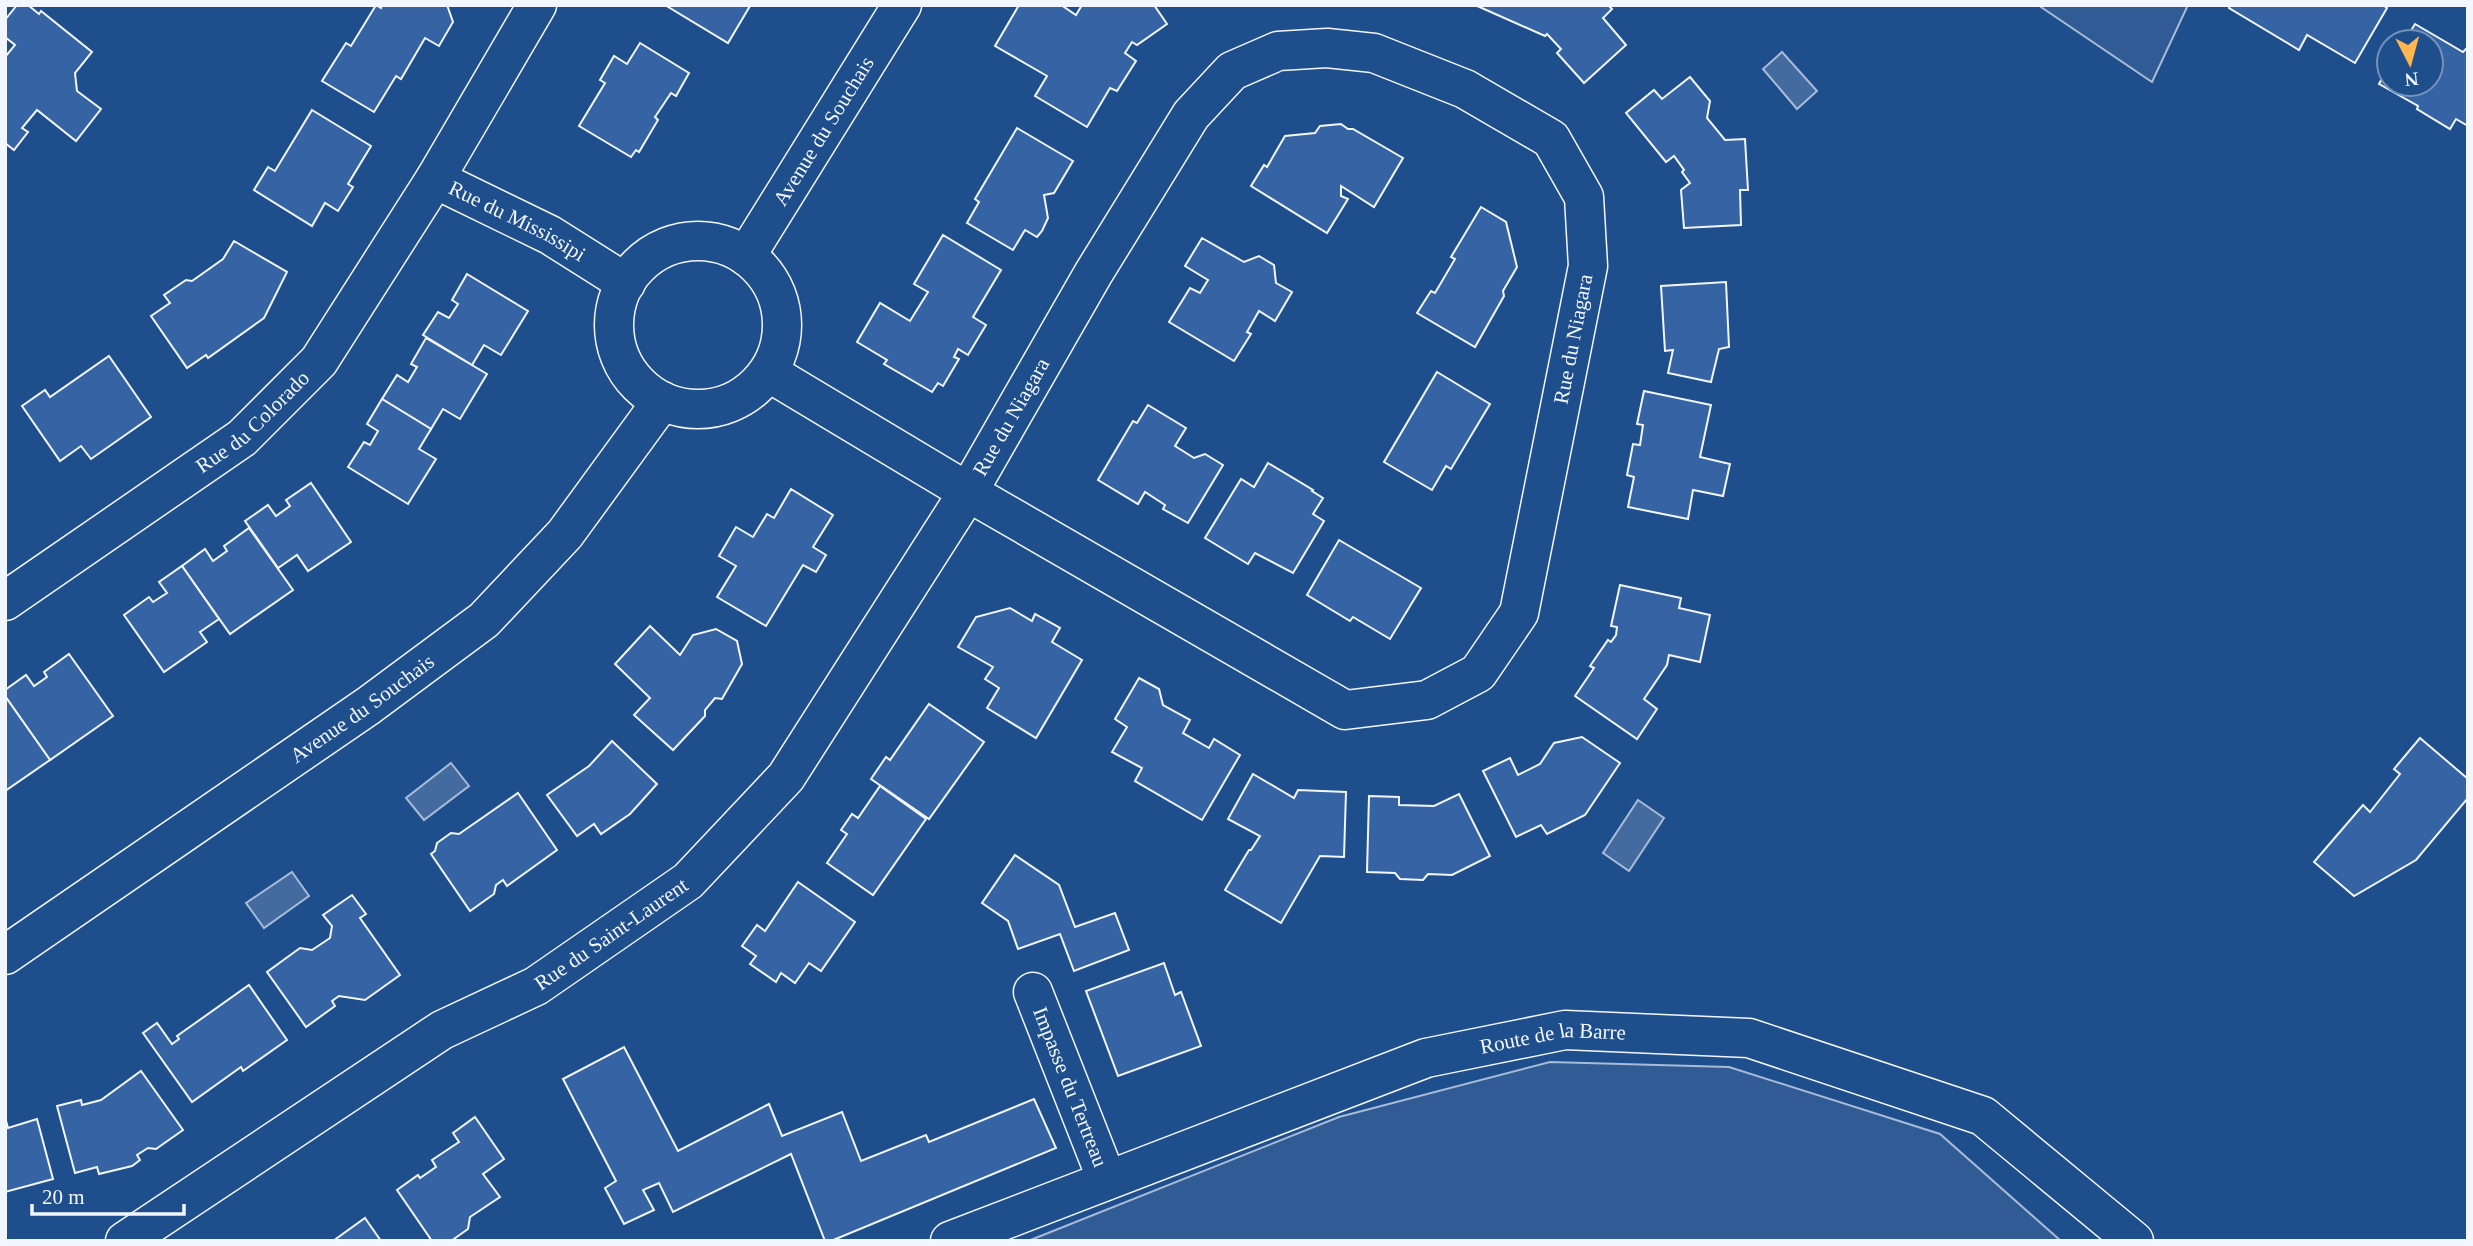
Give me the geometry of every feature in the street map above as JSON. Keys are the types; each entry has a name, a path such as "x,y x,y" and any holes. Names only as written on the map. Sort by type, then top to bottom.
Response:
{"street":[{"name":"Rue du Mississipi","path":"537,5 435,179 550,234 626,283"},
{"name":"Avenue du Souchais","path":"746,256 902,5"},
{"name":"Rue du Niagara","path":"768,372 968,492 1345,709 1427,700 1478,673 1519,613 1588,265 1584,197 1551,139 1465,89 1374,53 1327,48 1278,51 1232,71 1191,115 1093,274 968,492"},
{"name":"Rue du Colorado","path":"5,601 242,438 319,361 435,179"},
{"path":"703,241 726,246 746,256 763,271 774,289 781,310 782,331 778,352 768,372 752,390 732,402 708,408 685,408 662,401 642,388 627,371 617,350 614,327 617,304 626,283 640,264 658,251 680,243 703,241"},
{"name":"Avenue du Souchais","path":"5,955 368,706 484,620 565,534 662,401"},
{"name":"Rue du Saint-Laurent","path":"125,1241 442,1030 536,986 688,880 786,777 968,492"},
{"name":"Impasse du Tertreau","path":"1033,992 1107,1180"},
{"name":"Route de la Barre","path":"950,1241 1426,1058 1565,1030 1749,1038 1983,1116 2134,1241"}],"shaded area":[{"path":"2038,5 2188,5 2152,82"},
{"path":"1782,52 1817,91 1797,109 1763,69"},
{"path":"451,763 469,786 424,820 406,798"},
{"path":"1638,800 1664,818 1629,871 1603,853"},
{"path":"292,872 309,896 264,928 246,903"},
{"path":"1550,1062 1729,1067 1940,1134 2061,1241 1028,1241 1339,1117"}],"building":[{"path":"17,5 28,5 39,14 41,11 92,52 75,73 77,91 101,109 76,141 37,110 22,128 28,132 14,150 5,143 5,57 15,45 5,37 5,20"},
{"path":"376,5 381,8 382,5 447,5 453,22 439,46 425,38 401,79 396,76 374,112 322,81 346,43 351,46"},
{"path":"665,5 750,5 750,6 728,43"},
{"path":"1019,5 1061,5 1076,15 1082,5 1154,5 1167,24 1137,45 1132,42 1125,53 1136,61 1117,91 1110,88 1087,127 1035,96 1047,76 995,46"},
{"path":"1475,5 1608,5 1612,9 1603,18 1626,45 1584,83 1557,53 1561,49 1547,34 1545,36"},
{"path":"2230,5 2383,5 2387,8 2355,63 2307,35 2299,50 2229,8"},
{"path":"2445,42 2463,52 2468,47 2468,126 2456,119 2450,129 2417,109 2418,106 2404,98 2445,98"},
{"path":"640,43 689,73 676,96 671,93 655,117 658,120 639,152 636,150 631,157 579,126 605,83 600,80 614,56 627,64"},
{"path":"1690,77 1710,101 1707,118 1725,140 1745,139 1748,190 1740,190 1741,225 1684,228 1681,190 1690,183 1682,172 1684,170 1674,156 1666,162 1626,113 1654,90 1662,99"},
{"path":"312,110 371,146 348,184 353,187 338,211 325,203 312,226 254,190 268,167 275,171"},
{"path":"1341,124 1403,158 1374,207 1341,186 1341,196 1348,199 1327,233 1251,186 1264,165 1267,167 1285,136 1315,133 1320,126"},
{"path":"1017,128 1073,161 1054,193 1044,195 1048,218 1042,231 1037,237 1025,230 1013,250 967,223 979,202 975,199"},
{"path":"1481,207 1506,222 1517,267 1475,347 1417,313 1431,291 1435,293 1455,259 1451,257"},
{"path":"943,235 1001,270 973,317 986,325 968,355 958,349 954,357 959,359 943,386 938,383 932,392 884,364 887,360 857,342 880,303 910,321 928,292 914,284"},
{"path":"1202,238 1244,262 1259,256 1274,265 1276,283 1292,292 1275,321 1259,311 1247,332 1251,334 1234,361 1169,322 1190,288 1200,293 1208,280 1185,266"},
{"path":"234,241 287,272 264,318 208,358 206,355 187,368 151,316 170,303 164,295 186,280 192,281 223,259"},
{"path":"467,274 528,311 501,355 484,345 472,365 423,335 438,312 449,318 458,304 452,300"},
{"path":"1726,282 1729,347 1719,349 1711,382 1668,373 1673,350 1665,351 1661,286"},
{"path":"426,338 487,374 460,419 443,409 431,429 382,399 397,375 408,382 417,367 411,364"},
{"path":"109,356 151,417 91,459 81,446 60,461 22,406 45,390 50,397"},
{"path":"1437,372 1490,404 1451,469 1446,466 1432,490 1384,462"},
{"path":"1644,391 1711,405 1700,457 1730,464 1723,496 1693,490 1688,519 1628,507 1634,477 1627,475 1633,444 1640,445 1643,425 1637,424"},
{"path":"382,399 431,429 419,449 436,459 408,504 348,467 364,442 370,445 378,431 367,424"},
{"path":"1148,405 1186,428 1175,446 1194,458 1205,454 1223,465 1188,523 1163,509 1165,505 1145,492 1138,504 1098,480 1133,421 1137,423"},
{"path":"1268,463 1323,498 1313,514 1324,521 1293,573 1255,553 1248,564 1205,538 1241,479 1254,487"},
{"path":"311,483 351,542 308,571 297,555 278,568 245,521 268,505 276,516 290,506 286,500"},
{"path":"791,489 833,515 813,547 826,555 816,572 803,565 766,626 717,597 736,566 719,556 736,527 753,537 767,514 774,518"},
{"path":"249,528 293,590 230,634 182,566 205,549 213,561 227,551 224,546"},
{"path":"1339,540 1421,588 1390,639 1353,617 1350,621 1307,595"},
{"path":"182,566 219,619 200,632 207,642 164,672 124,615 149,597 153,602 167,593 159,582"},
{"path":"1620,585 1681,598 1679,608 1710,615 1700,662 1669,655 1667,665 1644,699 1657,709 1637,739 1575,696 1594,668 1590,666 1608,640 1611,642 1616,635 1617,627 1611,626"},
{"path":"1010,608 1032,621 1035,614 1060,628 1052,642 1082,660 1036,738 987,708 999,688 985,679 993,667 958,647 976,617"},
{"path":"650,626 680,655 693,635 716,629 737,641 742,664 722,699 715,698 705,710 705,716 673,750 634,715 650,698 615,664"},
{"path":"69,654 113,716 50,760 5,696 5,690 26,675 34,686 47,677 44,672"},
{"path":"1139,678 1159,689 1163,705 1190,720 1183,733 1209,748 1214,739 1240,755 1202,820 1135,781 1142,768 1112,752 1127,727 1115,719"},
{"path":"5,696 50,760 5,791"},
{"path":"929,704 984,742 929,819 871,779 886,757 890,760"},
{"path":"1582,737 1620,763 1585,815 1547,834 1541,825 1516,837 1483,771 1510,758 1518,775 1540,764 1554,743"},
{"path":"2420,738 2468,779 2468,798 2416,860 2354,896 2314,862 2363,805 2370,812 2400,774 2394,769"},
{"path":"612,741 657,784 630,814 601,834 594,824 577,836 547,795 589,766"},
{"path":"1253,774 1294,798 1298,790 1346,792 1344,857 1320,856 1281,923 1225,890 1260,836 1228,819"},
{"path":"880,786 926,819 873,895 827,863 847,834 841,830 852,814 858,818"},
{"path":"518,793 557,850 507,886 503,880 496,885 494,894 470,911 431,854 437,843 451,833 459,834"},
{"path":"1459,794 1490,856 1452,875 1428,874 1423,880 1400,879 1395,873 1367,872 1369,796 1399,797 1399,805 1434,806"},
{"path":"1015,855 1059,885 1075,927 1115,913 1129,950 1074,971 1060,934 1018,949 1008,921 982,903"},
{"path":"798,882 855,922 821,971 809,963 795,983 781,973 776,982 750,964 756,956 742,946 757,925 765,931"},
{"path":"352,895 366,914 360,918 400,975 365,1000 339,996 332,1001 335,1006 306,1027 267,972 300,948 312,950 330,938 332,926 323,915"},
{"path":"1164,963 1175,995 1181,992 1201,1046 1118,1076 1086,991"},
{"path":"249,985 287,1040 243,1071 241,1067 192,1102 143,1033 157,1023 172,1044 179,1039 177,1036"},
{"path":"624,1047 678,1151 769,1104 782,1136 842,1112 861,1161 926,1135 929,1142 1034,1099 1056,1148 831,1241 825,1241 791,1154 673,1212 659,1183 643,1190 654,1210 624,1224 605,1188 616,1181 563,1079"},
{"path":"141,1071 183,1130 156,1149 148,1148 137,1155 140,1160 132,1166 99,1174 97,1167 75,1173 57,1106 81,1100 82,1105 101,1100"},
{"path":"5,1117 8,1128 37,1119 53,1179 5,1192"},
{"path":"475,1117 504,1159 483,1174 500,1197 470,1217 468,1229 451,1241 432,1241 397,1190 418,1175 420,1178 436,1167 432,1160 459,1142 453,1133"},
{"path":"365,1218 381,1241 333,1241"}]}
